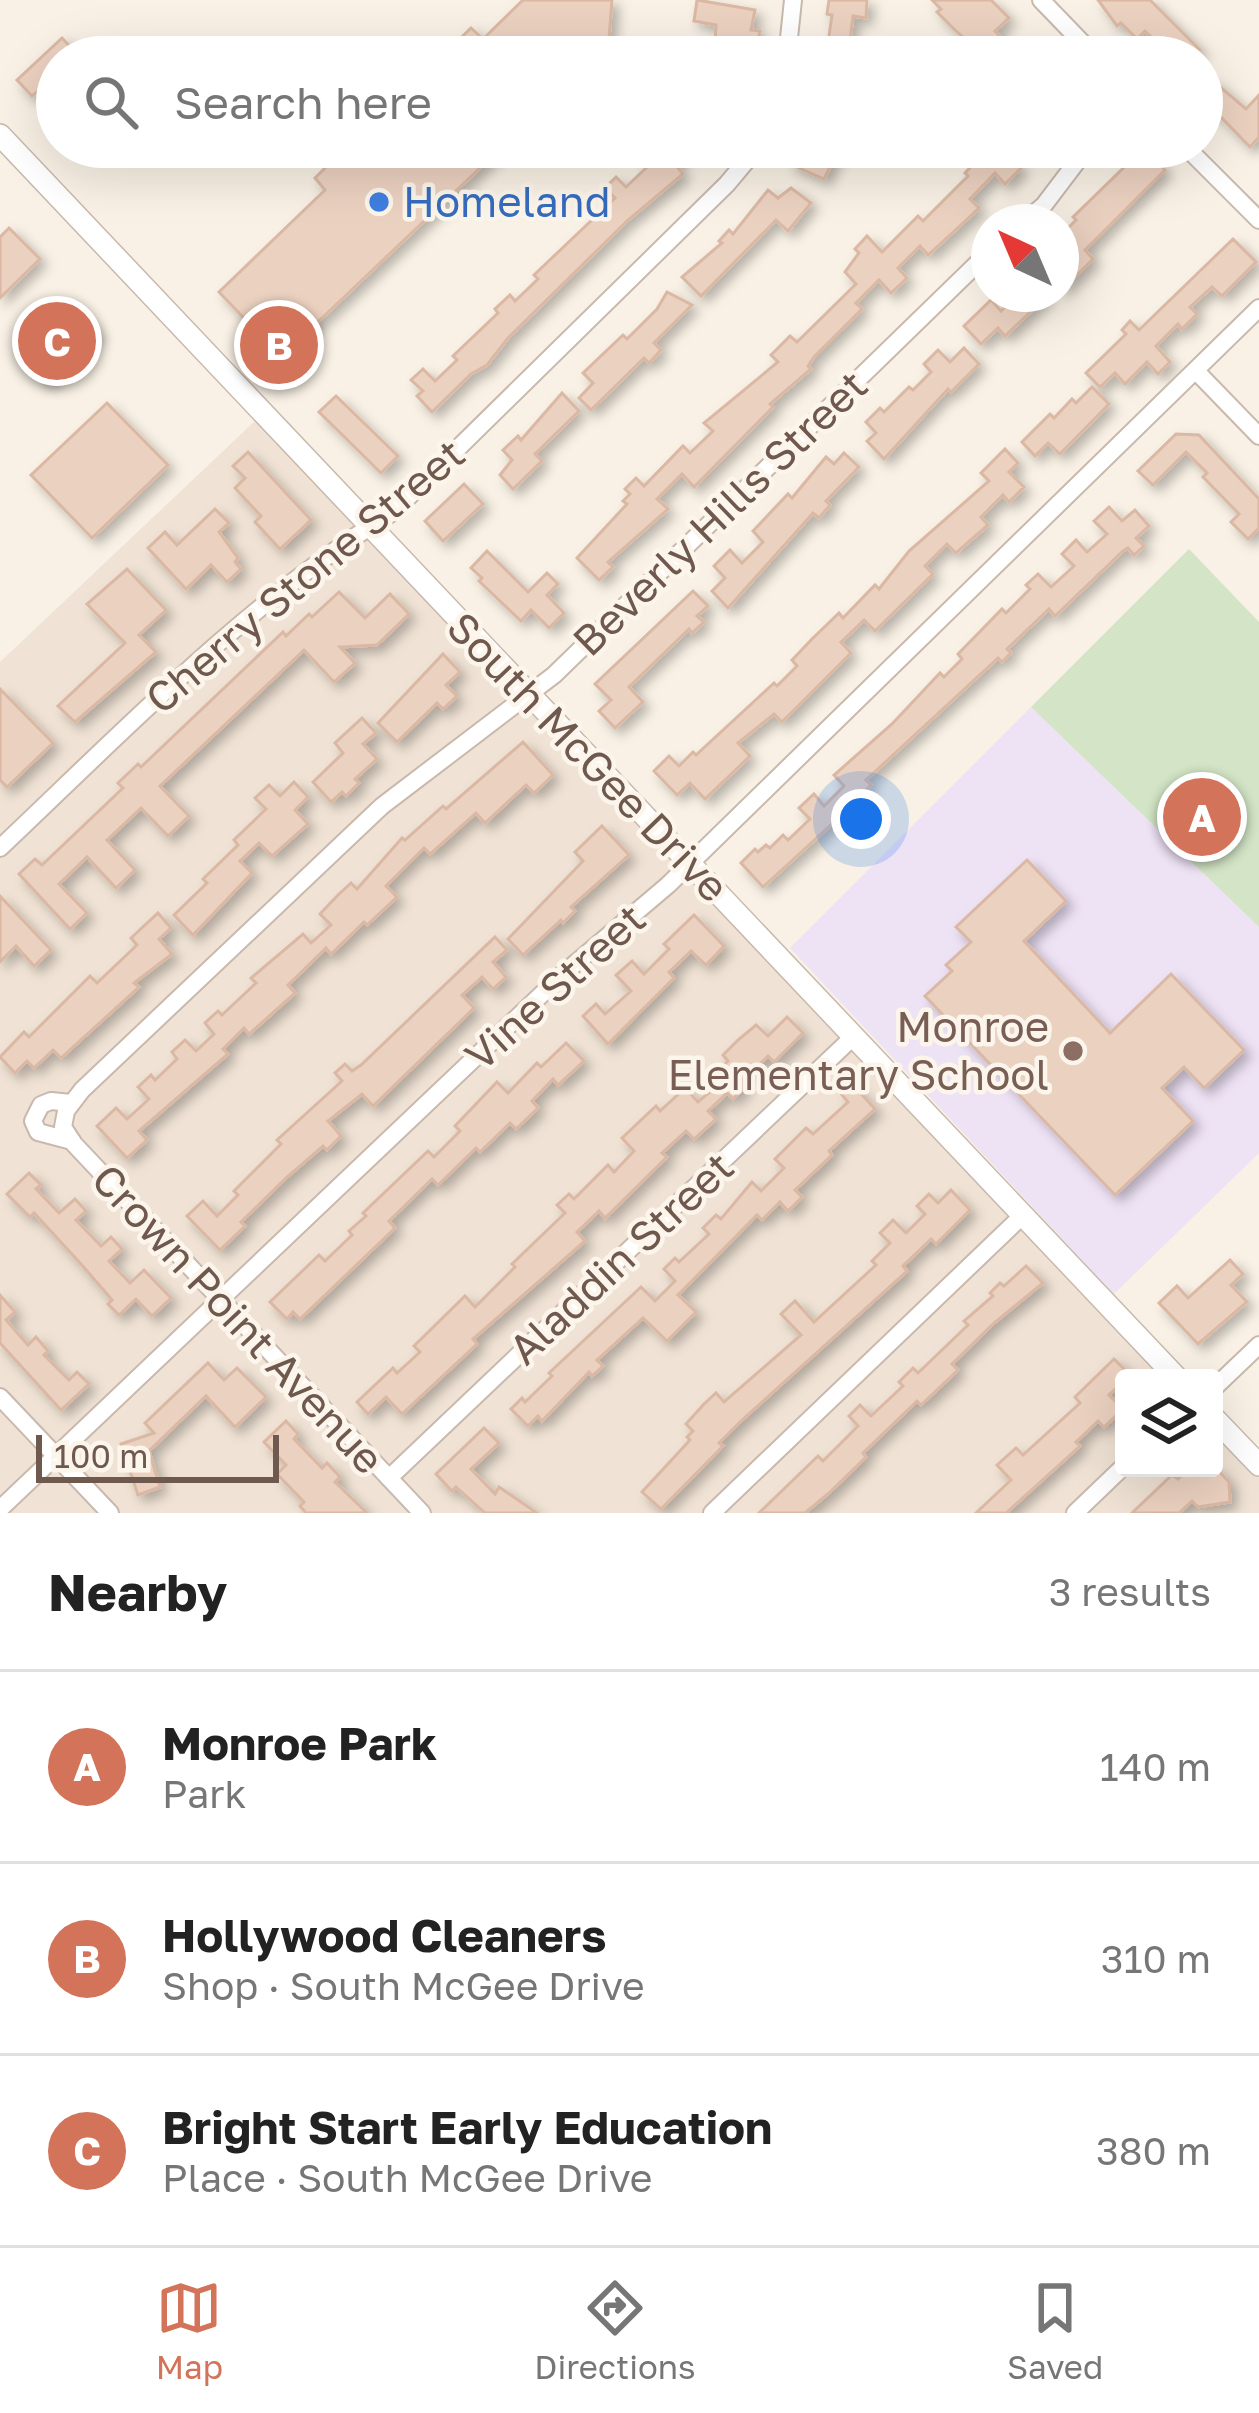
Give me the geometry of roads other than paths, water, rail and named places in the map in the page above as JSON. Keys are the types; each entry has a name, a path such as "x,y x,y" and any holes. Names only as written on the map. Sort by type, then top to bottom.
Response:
{"street":[{"path":"790,36 793,0"},
{"path":"1041,0 1076,36"},
{"name":"South McGee Drive","path":"0,135 1168,1369"},
{"name":"Cherry Stone Street","path":"0,848 230,632 393,512 740,168"},
{"path":"1045,204 1072,168"},
{"path":"1207,168 1259,220"},
{"name":"Beverly Hills Street","path":"72,1142 38,1132 33,1121 41,1105 51,1101 67,1111 382,806 529,695 971,269"},
{"name":"Vine Street","path":"0,1509 563,974 689,864 1259,308"},
{"path":"1196,371 1259,436"},
{"name":"Aladdin Street","path":"388,1478 853,1037"},
{"name":"Crown Point Avenue","path":"67,1111 72,1142 422,1513"},
{"path":"712,1513 1022,1216"},
{"path":"1223,1380 1259,1346"},
{"path":"0,1397 110,1513"},
{"path":"1223,1428 1259,1466"},
{"path":"1075,1513 1115,1475"}],"place":[{"name":"Homeland","path":"379,202"},
{"name":"Bright Start Early Education","path":"57,341"},
{"name":"Hollywood Cleaners","path":"279,345"},
{"name":"Monroe Park","path":"1202,817"},
{"name":"Monroe Elementary School","path":"1073,1051"}]}
